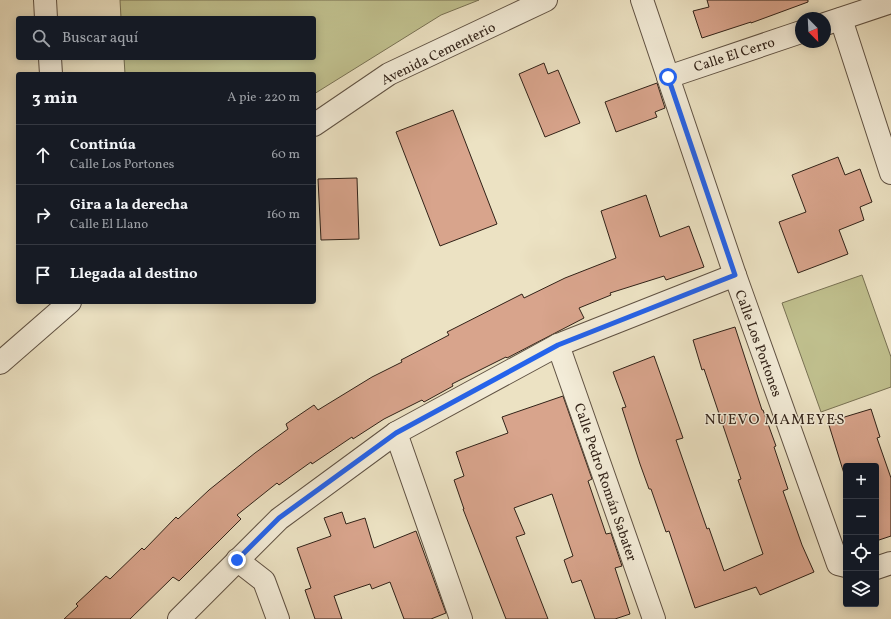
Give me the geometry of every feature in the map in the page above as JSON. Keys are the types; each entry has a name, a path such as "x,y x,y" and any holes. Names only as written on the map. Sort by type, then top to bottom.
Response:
{"street":[{"path":"45,0 46,16"},
{"name":"Avenida Cementerio","path":"316,124 389,74 546,0"},
{"name":"Calle Los Portones","path":"642,0 735,275 838,564 843,565"},
{"path":"891,2 833,22 891,173"},
{"name":"Calle El Cerro","path":"668,77 795,34"},
{"path":"50,60 51,72"},
{"path":"179,619 279,518 396,433 558,345 735,275"},
{"path":"0,363 68,304"},
{"name":"Calle Pedro Román Sabater","path":"558,345 654,619"},
{"path":"396,433 461,619"},
{"path":"237,560 264,581 278,619"},
{"path":"879,567 891,563"}],"green space":[{"path":"120,0 479,0 441,15 316,93 316,72 125,72 124,60 316,60 316,16 121,16"},
{"path":"862,275 891,357 891,387 821,412 782,303"}],"building":[{"path":"707,0 808,0 808,2 751,23 702,38 693,11 709,7"},
{"path":"544,63 548,74 558,70 580,123 545,137 519,74"},
{"path":"657,83 665,108 655,112 657,117 616,132 605,102"},
{"path":"453,110 497,224 440,246 396,132"},
{"path":"838,157 845,175 860,169 872,202 860,207 864,220 839,230 848,254 798,273 779,222 806,212 792,175"},
{"path":"357,178 359,239 321,240 318,179"},
{"path":"646,195 660,237 689,226 704,267 666,280 664,276 610,293 611,295 579,308 584,318 507,358 506,357 452,384 453,386 424,402 422,400 384,419 353,439 352,437 312,464 311,462 279,485 277,483 237,515 241,519 179,581 173,577 130,619 64,619 78,606 76,604 106,576 110,579 142,548 144,550 176,517 178,519 209,490 288,429 286,424 314,405 318,410 372,377 402,362 401,360 449,335 447,332 522,294 524,298 565,278 616,258 601,211"},
{"path":"735,327 762,410 776,446 774,447 788,489 783,491 802,545 814,572 760,595 756,587 695,608 669,531 666,532 651,489 649,489 640,464 622,408 626,407 613,372 654,356 683,438 676,440 707,529 709,528 724,571 763,554 738,480 741,479 704,369 702,370 693,340"},
{"path":"563,396 592,479 588,481 606,534 611,533 622,566 615,568 630,614 615,619 595,619 581,580 572,583 564,560 573,556 552,494 514,508 525,534 516,537 548,619 506,619 463,509 454,480 464,476 456,452 508,433 502,417"},
{"path":"871,409 880,437 877,438 891,478 891,536 879,540 879,463 843,463 843,470 828,422"},
{"path":"342,512 346,524 365,518 374,548 416,531 446,613 431,619 404,619 390,582 372,589 370,584 334,596 342,619 315,619 305,590 311,588 297,548 331,536 324,518"}],"district":[{"name":"NUEVO MAMEYES","path":"775,419"}],"route":[{"path":"237,560 279,518 396,433 558,345 735,275 668,77"}]}
